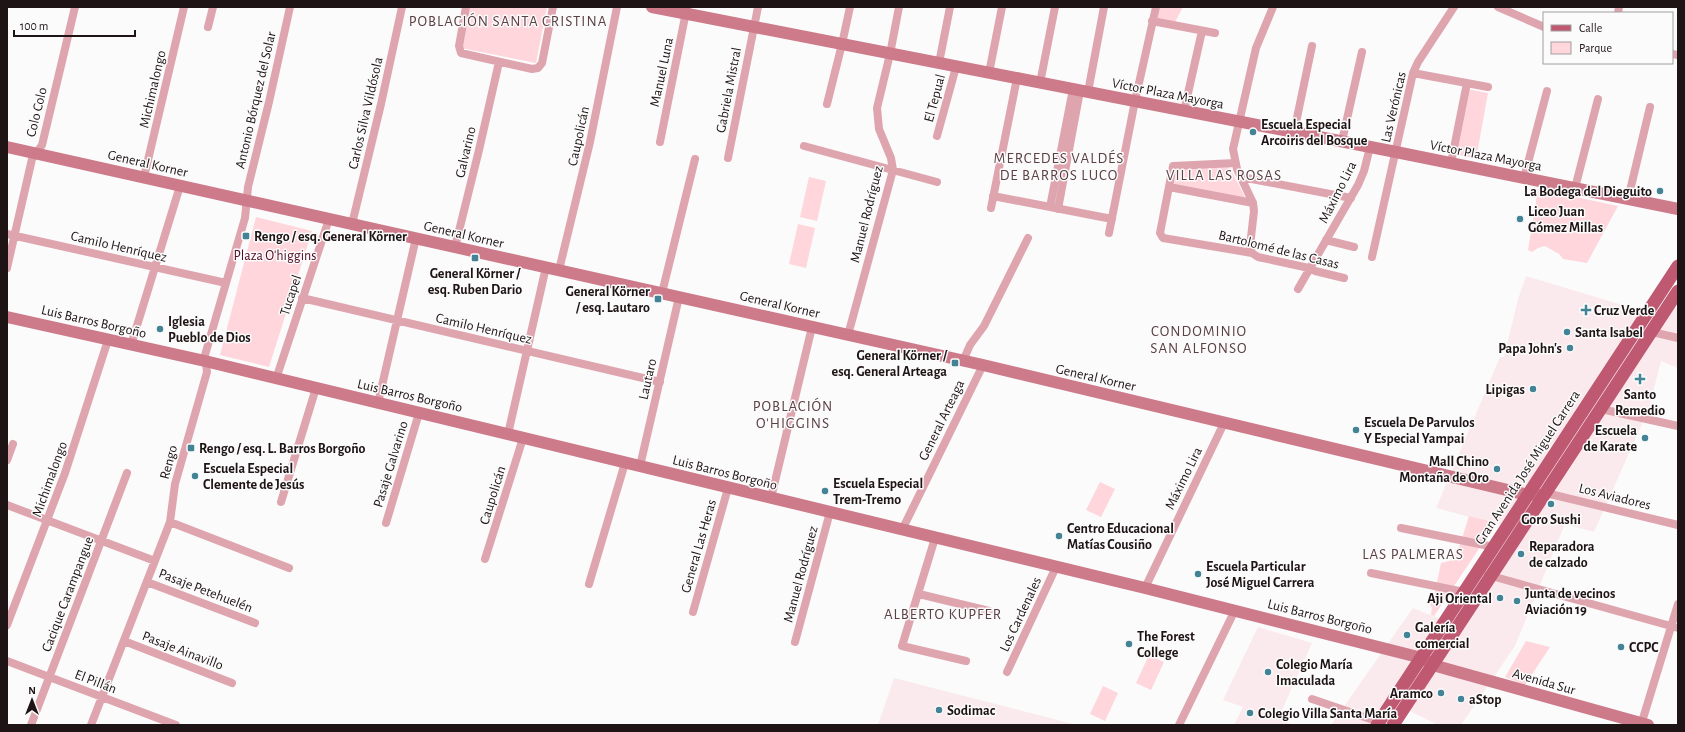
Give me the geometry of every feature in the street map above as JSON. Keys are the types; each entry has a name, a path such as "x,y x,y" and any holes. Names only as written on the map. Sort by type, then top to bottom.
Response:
{"main road":[{"name":"Gran Avenida José Miguel Carrera","path":"1393,725 1464,592 1678,266"},
{"name":"Gran Avenida José Miguel Carrera","path":"1378,724 1490,576 1678,291"},
{"path":"1645,316 1647,325 1652,332"}],"street":[{"name":"Colo Colo","path":"7,268 11,235 32,159 42,145 75,7"},
{"name":"Michimalongo","path":"144,177 184,7"},
{"path":"208,27 213,7"},
{"name":"Antonio Bórquez del Solar","path":"247,200 248,186 269,102 290,7"},
{"name":"Carlos Silva Vildósola","path":"352,224 381,104 402,7"},
{"path":"466,7 458,46 460,51 464,54 532,69 538,68 542,63 553,7"},
{"name":"Caupolicán","path":"559,270 590,142 617,7"},
{"name":"Víctor Plaza Mayorga","path":"652,7 687,10 754,27 939,64 1294,132 1628,199 1678,207"},
{"name":"Gabriela Mistral","path":"728,158 758,7"},
{"path":"827,104 850,7"},
{"name":"Manuel Rodríguez","path":"848,335 893,170 891,158 879,129 876,116 877,101 890,54 899,7"},
{"path":"939,64 950,7"},
{"path":"989,73 1002,7"},
{"path":"1040,83 1055,7"},
{"path":"1054,208 1080,91 1104,7"},
{"path":"1109,233 1135,101 1156,7"},
{"path":"1252,253 1250,246 1254,211 1253,203 1235,163 1234,149 1258,44 1273,7"},
{"name":"Las Verónicas","path":"1372,257 1413,73 1418,62 1454,7"},
{"path":"1498,7 1543,27"},
{"name":"Manuel Luna","path":"660,142 687,10"},
{"path":"1152,21 1215,33"},
{"path":"1184,111 1202,30"},
{"path":"1294,132 1312,46"},
{"path":"1342,142 1362,52"},
{"name":"Galvarino","path":"455,247 499,62"},
{"name":"El Tepual","path":"938,136 956,67"},
{"path":"1413,73 1488,88"},
{"path":"991,208 1017,78"},
{"path":"1450,163 1468,84"},
{"path":"1524,178 1547,91"},
{"path":"1575,188 1598,99"},
{"path":"1628,199 1650,107"},
{"name":"General Korner","path":"7,146 983,365 1528,495 1546,493"},
{"path":"804,146 937,182"},
{"name":"Máximo Lira","path":"1298,289 1351,198 1364,171 1370,147"},
{"path":"662,294 695,158"},
{"path":"1235,163 1173,166 1169,187 1253,203"},
{"path":"1241,177 1351,198"},
{"path":"131,345 180,186"},
{"name":"Bartolomé de las Casas","path":"1169,187 1160,233 1163,238 1252,253 1258,257 1310,268 1315,271 1344,278"},
{"path":"994,196 1112,219"},
{"name":"Rengo","path":"91,725 170,522 175,484 207,372 205,355 245,218 247,200"},
{"name":"Tucapel","path":"276,379 329,219"},
{"name":"Camilo Henríquez","path":"11,235 226,283"},
{"path":"378,403 416,238"},
{"path":"963,361 970,344 984,326 1028,238"},
{"path":"1326,240 1354,247"},
{"path":"508,434 546,267"},
{"name":"Lautaro","path":"640,466 679,297"},
{"name":"Camilo Henríquez","path":"302,298 660,382"},
{"name":"Luis Barros Borgoño","path":"7,317 205,361 1235,610 1427,661"},
{"path":"771,498 812,327"},
{"path":"1652,332 1678,338"},
{"name":"Michimalongo","path":"7,625 48,520 82,426 108,340"},
{"name":"General Arteaga","path":"902,530 983,365"},
{"path":"281,502 316,388"},
{"path":"1601,409 1678,426"},
{"name":"Pasaje Galvarino","path":"386,523 419,413"},
{"name":"Máximo Lira","path":"1144,588 1224,423"},
{"name":"Caupolicán","path":"485,559 523,438"},
{"path":"7,460 13,444"},
{"path":"589,584 625,463"},
{"name":"Cacique Carampangue","path":"31,725 127,473"},
{"name":"General Las Heras","path":"693,612 728,488"},
{"name":"Los Aviadores","path":"1546,493 1678,525"},
{"path":"7,505 155,561"},
{"name":"Manuel Rodríguez","path":"795,642 830,512"},
{"path":"170,522 289,568"},
{"path":"1401,528 1494,547"},
{"path":"935,538 902,646 966,662"},
{"name":"Los Cardenales","path":"1007,672 1056,567"},
{"path":"1479,570 1490,576 1675,627"},
{"path":"1370,573 1464,592"},
{"name":"Pasaje Petehuelén","path":"147,582 255,623"},
{"path":"918,594 989,611"},
{"path":"1644,724 1675,627 1678,604"},
{"path":"1179,725 1235,610"},
{"name":"Pasaje Ainavillo","path":"124,641 232,683"},
{"name":"El Pillán","path":"7,661 176,725"},
{"name":"Avenida Sur","path":"1427,661 1644,724"},
{"path":"1312,699 1378,724"}],"shaded area":[{"path":"1526,276 1639,310 1678,308 1678,368 1661,361 1649,408 1594,532 1565,524 1515,646 1461,725 1438,725 1386,699 1369,725 1331,725 1413,608 1464,629 1526,532 1436,508 1500,357 1504,357 1518,299"},
{"name":"Colegio María Imaculada","path":"1258,627 1312,643 1278,719 1293,725 1234,725 1243,707 1223,700"},
{"path":"894,678 1077,725 878,725"}],"green space":[{"path":"469,7 547,7 536,63 461,48"},
{"path":"1159,7 1183,7 1175,22 1157,20"},
{"path":"1467,89 1488,93 1476,159 1455,154"},
{"path":"1229,166 1246,199 1174,186 1176,168"},
{"path":"809,177 826,181 817,221 800,217"},
{"path":"1538,189 1618,206 1587,263 1563,259 1559,254 1545,246 1532,252 1528,250"},
{"name":"Plaza O'higgins","path":"256,217 312,231 269,367 220,355"},
{"path":"798,224 815,228 806,268 789,264"},
{"path":"1100,482 1115,489 1101,517 1086,510"},
{"path":"1469,516 1496,523 1434,616 1431,615 1432,607 1430,605 1435,592 1441,563 1453,560 1460,545"},
{"path":"1526,641 1550,647 1525,685 1505,677"},
{"path":"1149,655 1164,662 1151,690 1136,683"},
{"path":"1103,686 1118,693 1105,721 1090,714"}],"place":[{"name":"Escuela Especial Arcoiris del Bosque","path":"1253,132"},
{"name":"La Bodega del Dieguito","path":"1660,191"},
{"name":"Liceo Juan Gómez Millas","path":"1520,219"},
{"name":"Rengo / esq. General Körner","path":"246,236"},
{"name":"General Körner / esq. Ruben Dario","path":"475,258"},
{"name":"General Körner / esq. Lautaro","path":"658,299"},
{"name":"Cruz Verde","path":"1586,310"},
{"name":"Iglesia Pueblo de Dios","path":"160,329"},
{"name":"Santa Isabel","path":"1567,332"},
{"name":"Papa John's","path":"1570,348"},
{"name":"General Körner / esq. General Arteaga","path":"955,363"},
{"name":"Santo Remedio","path":"1640,379"},
{"name":"Lipigas","path":"1533,389"},
{"name":"Escuela De Parvulos Y Especial Yampai","path":"1356,430"},
{"name":"Escuela de Karate","path":"1645,438"},
{"name":"Rengo / esq. L. Barros Borgoño","path":"191,448"},
{"name":"Mall Chino Montaña de Oro","path":"1497,469"},
{"name":"Escuela Especial Clemente de Jesús","path":"195,476"},
{"name":"Escuela Especial Trem-Tremo","path":"825,491"},
{"name":"Goro Sushi","path":"1551,504"},
{"name":"Centro Educacional Matías Cousiño","path":"1059,536"},
{"name":"Reparadora de calzado","path":"1521,554"},
{"name":"Escuela Particular José Miguel Carrera","path":"1198,574"},
{"name":"Aji Oriental","path":"1500,598"},
{"name":"Junta de vecinos Aviación 19","path":"1517,601"},
{"name":"Galería comercial","path":"1407,635"},
{"name":"The Forest College","path":"1129,644"},
{"name":"CCPC","path":"1621,647"},
{"name":"Colegio María Imaculada","path":"1268,672"},
{"name":"Aramco","path":"1441,693"},
{"name":"aStop","path":"1461,699"},
{"name":"Sodimac","path":"939,710"},
{"name":"Colegio Villa Santa María","path":"1250,713"}],"district":[{"name":"POBLACIÓN SANTA CRISTINA","path":"508,21"},
{"name":"MERCEDES VALDÉS DE BARROS LUCO","path":"1059,166"},
{"name":"VILLA LAS ROSAS","path":"1224,175"},
{"name":"CONDOMINIO SAN ALFONSO","path":"1199,340"},
{"name":"POBLACIÓN O'HIGGINS","path":"793,414"},
{"name":"LAS PALMERAS","path":"1413,554"},
{"name":"ALBERTO KUPFER","path":"943,614"}]}
